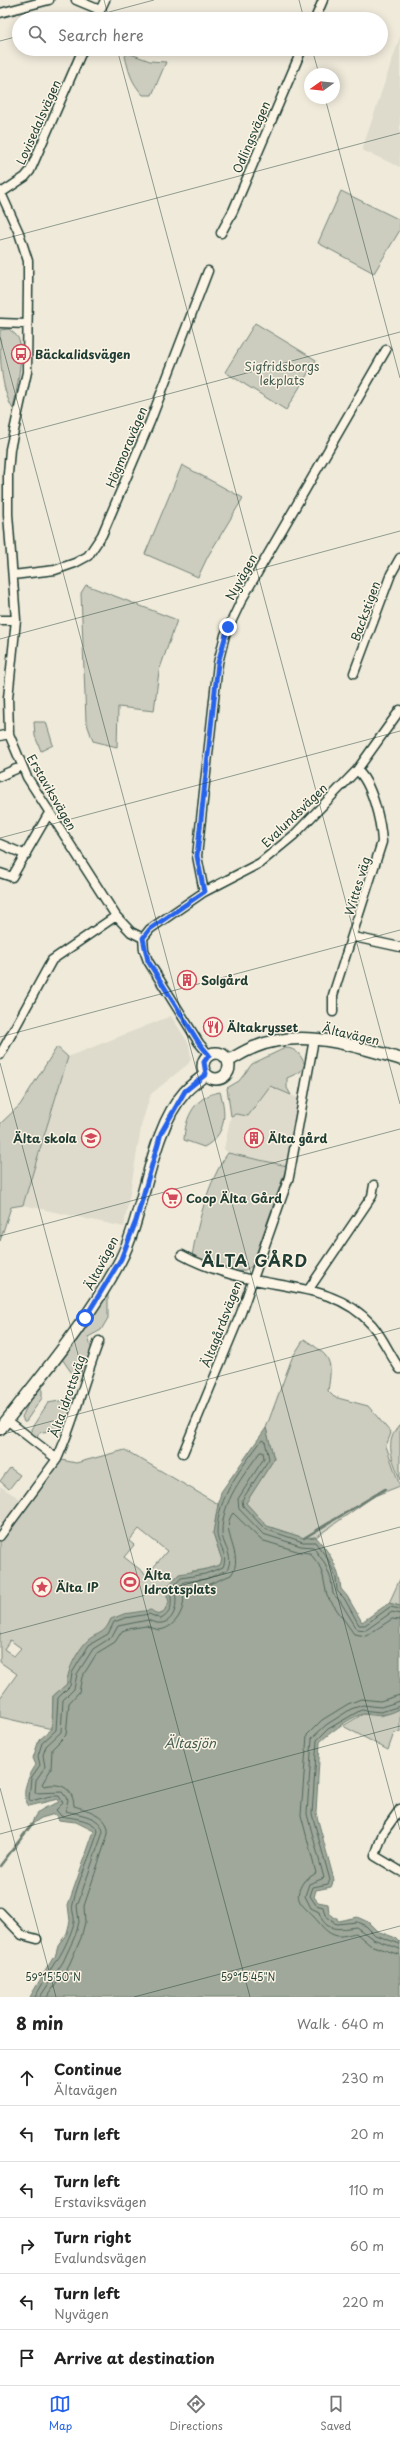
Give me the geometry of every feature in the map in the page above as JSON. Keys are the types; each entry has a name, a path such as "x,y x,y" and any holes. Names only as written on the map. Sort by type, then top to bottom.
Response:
{"main road":[{"name":"Ältavägen","path":"228,1061 256,1046 295,1038 339,1042 400,1059"},
{"path":"220,1054 228,1061 229,1068 222,1078 215,1079 206,1074 204,1062 209,1055 220,1054"},
{"name":"Ältavägen","path":"4,1424 91,1309 121,1259 136,1221 161,1133 185,1091 206,1074"}],"street":[{"path":"0,13 49,0"},
{"path":"76,0 100,10 105,0"},
{"path":"317,12 323,0"},
{"name":"Lovisedalsvägen","path":"0,192 25,177 30,171 80,56"},
{"name":"Odlingsvägen","path":"221,233 233,211 299,56"},
{"name":"Erstaviksvägen","path":"0,192 19,233 28,261 27,372 10,449 8,474 8,514 16,620 8,698 9,734 27,777 116,916 131,932 143,938"},
{"name":"Högmoravägen","path":"13,574 55,570 76,563 88,556 102,535 150,422 208,271"},
{"path":"0,323 27,324"},
{"name":"Nyvägen","path":"204,892 197,856 218,663 225,635 241,601 386,350"},
{"name":"Backstigen","path":"354,673 391,574 400,558"},
{"path":"0,620 16,620"},
{"name":"Evalundsvägen","path":"143,938 150,929 204,892 260,863 294,835 357,770 400,710"},
{"path":"0,736 9,734"},
{"path":"0,776 16,769"},
{"name":"Wittes väg","path":"333,1012 333,995 354,937 382,842 382,832 367,784 357,770"},
{"path":"0,872 12,877 49,813"},
{"path":"0,844 26,855"},
{"path":"0,1054 52,960 116,916"},
{"path":"354,937 400,947"},
{"path":"143,938 148,961 199,1043 209,1055"},
{"name":"Ältagårdsvägen","path":"183,1453 241,1313 252,1278 289,1177 314,1039"},
{"path":"309,1289 372,1196 374,1185"},
{"path":"182,1255 234,1275 309,1289 332,1297 354,1310 371,1325 400,1369"},
{"name":"Älta idrottsväg","path":"0,1536 57,1459 67,1437 81,1388 99,1341"},
{"name":"Älta idrottsväg","path":"4,1424 57,1459"},
{"path":"400,1809 383,1833 376,1856 400,1871"},
{"path":"0,1912 22,1935 37,1939"}],"shaded area":[{"path":"400,37 400,167 362,150"},
{"name":"Älta skola","path":"171,1016 189,1044 191,1059 188,1064 151,1094 142,1122 124,1227 23,1205 68,1057"},
{"path":"270,1086 300,1099 287,1166 228,1153 224,1149 231,1116 255,1109"},
{"path":"0,1486 23,1501 0,1531"}],"green space":[{"path":"125,56 136,56 150,61 166,62 152,95 143,95 133,81"},
{"path":"341,191 400,220 400,230 374,273 318,243"},
{"name":"Sigfridsborgs lekplats","path":"255,323 316,360 286,410 225,372"},
{"path":"9,329 18,338 21,352 13,409 5,391 1,360 0,330"},
{"path":"182,465 243,498 208,556 198,577 145,554"},
{"path":"86,585 177,620 159,671 154,711 118,707 117,747 93,741 86,721 81,593"},
{"path":"34,722 46,722 53,745 41,751 35,736"},
{"path":"57,1047 68,1057 23,1205 11,1207 0,1241 0,1124 20,1105"},
{"path":"285,1048 292,1049 298,1053 305,1065 300,1072 287,1078 287,1088 291,1095 270,1086 248,1116 236,1114 231,1116 227,1088 239,1081 252,1064"},
{"path":"220,1092 224,1108 224,1116 221,1130 217,1136 204,1147 184,1140 189,1116 193,1109 204,1098 211,1094"},
{"path":"228,1153 287,1166 252,1266 245,1270 238,1271 222,1269 192,1256 197,1230 209,1189"},
{"path":"108,1294 108,1318 101,1330 88,1337 92,1350 91,1354 76,1379 62,1359"},
{"path":"304,1339 320,1350 328,1360 330,1365 330,1380 328,1391 334,1397 368,1406 391,1433 386,1446 400,1486 374,1496 316,1537 304,1538 267,1526 245,1503 274,1459 266,1428 292,1358"},
{"path":"54,1368 42,1388 42,1398 26,1421 24,1421 22,1417 32,1396"},
{"path":"70,1393 75,1395 65,1427 39,1433 37,1437 32,1434 31,1429 48,1403 65,1400"},
{"path":"400,1425 400,1480 392,1458 391,1444 395,1431"},
{"name":"Älta Idrottsplats","path":"125,1450 218,1504 213,1533 222,1560 220,1565 203,1570 192,1571 163,1613 158,1615 111,1619 106,1630 87,1642 67,1679 67,1684 53,1696 52,1729 0,1717 0,1698 17,1674 0,1662 0,1539 57,1459 76,1463","holes":["139,1529 167,1551 147,1575 124,1557 134,1545 129,1541","10,1640 21,1648 14,1656 4,1649"]},
{"path":"10,1468 20,1475 9,1489 0,1481"},
{"path":"400,1579 400,1606 389,1603"},
{"path":"400,1709 400,1732 394,1733 388,1750 343,1726 363,1714 381,1716"}],"water":[{"name":"Ältasjön","path":"266,1428 274,1459 246,1503 267,1526 304,1538 316,1537 326,1549 333,1561 340,1581 341,1589 347,1596 362,1622 389,1603 400,1606 400,1709 385,1714 359,1715 341,1725 320,1742 316,1813 334,1880 331,1887 316,1890 314,1897 318,1902 328,1904 329,1913 339,1921 357,1917 368,1922 377,1931 396,1938 400,1942 400,1997 30,1997 55,1957 58,1946 67,1933 70,1921 68,1905 94,1831 76,1822 59,1820 55,1814 41,1818 32,1824 33,1819 38,1812 59,1802 58,1799 29,1806 25,1796 28,1779 36,1765 33,1758 39,1740 52,1729 53,1696 67,1684 71,1667 76,1656 86,1642 105,1629 111,1619 124,1614 151,1610 158,1615 163,1613 169,1602 165,1589 179,1574 203,1570 220,1565 222,1560 213,1533 221,1492"}],"waterway":[{"path":"304,1538 385,1489"},
{"path":"0,1866 32,1824"}],"place":[{"name":"Bäckalidsvägen","path":"21,354"},
{"name":"Solgård","path":"187,980"},
{"name":"Ältakrysset","path":"213,1027"},
{"name":"Älta skola","path":"91,1138"},
{"name":"Älta gård","path":"254,1138"},
{"name":"Coop Älta Gård","path":"172,1198"},
{"name":"Älta Idrottsplats","path":"130,1582"},
{"name":"Älta IP","path":"42,1587"}],"district":[{"name":"ÄLTA GÅRD","path":"255,1260"}],"route":[{"path":"85,1318 121,1259 136,1221 161,1133 176,1104 185,1091 206,1074 203,1066 209,1055 199,1043 148,961 144,950 143,938 150,929 204,892 197,856 218,663 228,627"}]}
